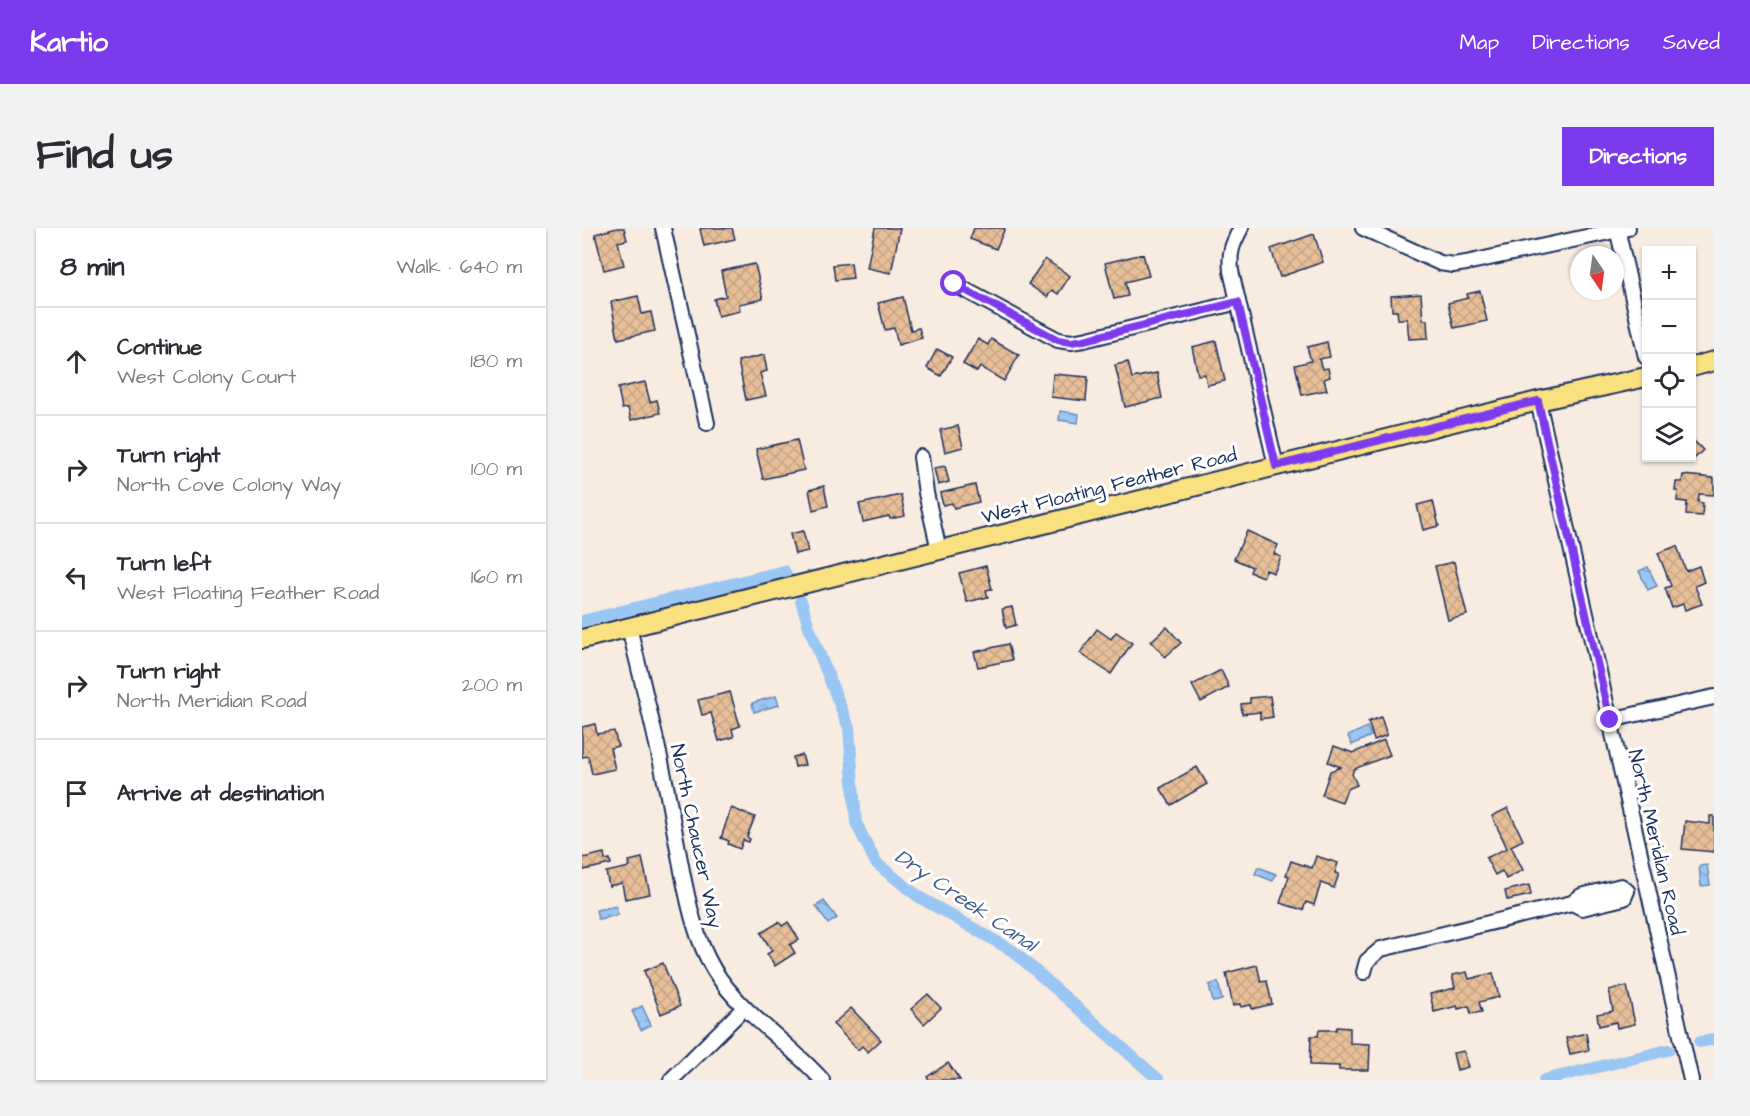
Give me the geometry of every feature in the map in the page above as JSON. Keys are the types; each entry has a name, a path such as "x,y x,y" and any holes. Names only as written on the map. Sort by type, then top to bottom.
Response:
{"main road":[{"path":"1696,366 1714,362"},
{"name":"West Floating Feather Road","path":"582,639 1538,401 1642,378"}],"street":[{"path":"663,228 707,423"},
{"path":"1241,228 1231,246 1229,258 1276,466"},
{"path":"1363,228 1440,263 1453,265 1621,229 1646,354"},
{"path":"954,284 1058,340 1071,342 1238,302"},
{"name":"North Meridian Road","path":"1538,401 1691,1080"},
{"path":"921,457 926,493 939,550"},
{"name":"North Chaucer Way","path":"629,627 659,751 694,926 700,942 714,970 733,997 822,1080"},
{"path":"1610,720 1714,697"},
{"path":"1364,972 1367,961 1381,949 1572,903 1582,908 1624,898 1627,891 1648,886"},
{"path":"671,1080 744,1008"}],"water":[{"path":"1060,411 1079,414 1078,423 1059,420"},
{"path":"1648,567 1657,586 1648,590 1639,571"},
{"path":"776,696 779,705 754,712 752,703"},
{"path":"1367,727 1371,736 1352,745 1348,736"},
{"path":"1707,865 1710,885 1701,886 1699,866"},
{"path":"1258,867 1276,874 1273,881 1255,874"},
{"path":"824,901 837,918 828,924 816,906"},
{"path":"616,906 618,915 598,919 596,910"},
{"path":"1218,982 1222,1000 1213,1002 1209,985"},
{"path":"642,1006 651,1025 641,1030 632,1011"}],"building":[{"path":"624,228 627,240 618,242 624,265 604,270 595,234"},
{"path":"732,228 735,239 704,246 700,229"},
{"path":"875,228 900,228 891,273 867,268"},
{"path":"974,228 1005,228 996,249 970,239"},
{"path":"1314,234 1323,262 1280,277 1271,249"},
{"path":"1143,254 1149,276 1125,282 1128,296 1114,299 1105,263"},
{"path":"1045,259 1070,276 1058,294 1052,290 1047,297 1028,284"},
{"path":"851,263 853,278 835,280 833,265"},
{"path":"755,264 763,299 739,304 740,311 718,316 714,299 726,296 721,271"},
{"path":"1480,291 1487,321 1454,328 1448,303 1468,298 1467,294"},
{"path":"1421,294 1423,320 1427,320 1428,338 1409,339 1407,319 1398,319 1397,311 1392,311 1391,296"},
{"path":"638,296 642,314 651,312 655,331 618,339 611,302"},
{"path":"903,297 911,330 919,328 922,338 898,345 894,328 885,330 878,303"},
{"path":"978,339 988,345 991,339 1019,355 1004,381 980,367 977,372 963,364"},
{"path":"1216,341 1225,381 1207,385 1205,374 1198,375 1192,347"},
{"path":"1327,342 1330,357 1319,359 1322,369 1328,368 1330,377 1324,379 1327,390 1302,395 1295,365 1311,361 1307,347"},
{"path":"937,349 952,357 941,376 927,368"},
{"path":"764,355 767,371 760,373 766,396 746,400 738,361"},
{"path":"1128,362 1132,378 1157,373 1162,398 1125,407 1115,365"},
{"path":"1053,374 1088,377 1086,401 1051,397"},
{"path":"645,382 650,402 657,400 660,413 631,420 628,408 622,409 618,388"},
{"path":"958,426 963,447 945,452 940,430"},
{"path":"797,440 804,470 763,479 756,449"},
{"path":"1696,443 1703,450 1696,457"},
{"path":"945,466 949,482 938,485 934,468"},
{"path":"1683,475 1714,478 1714,495 1699,494 1698,502 1703,503 1702,516 1686,515 1687,502 1677,501 1676,482 1682,482"},
{"path":"975,485 979,502 954,508 952,503 943,505 940,493"},
{"path":"824,486 828,506 813,510 809,490"},
{"path":"901,495 905,516 890,519 889,516 863,522 859,504"},
{"path":"1433,501 1439,526 1423,530 1417,505"},
{"path":"803,531 808,551 795,554 790,534"},
{"path":"1247,531 1278,545 1274,554 1281,557 1274,573 1266,570 1263,577 1250,572 1252,567 1234,559"},
{"path":"1677,546 1686,571 1699,566 1704,582 1695,586 1702,604 1685,610 1683,604 1672,608 1665,588 1671,586 1658,553"},
{"path":"1454,562 1467,615 1448,620 1435,566"},
{"path":"986,566 992,589 986,590 988,597 967,602 959,573"},
{"path":"1012,607 1016,625 1006,628 1002,609"},
{"path":"1167,627 1181,643 1165,657 1151,641"},
{"path":"1097,629 1111,639 1116,632 1132,643 1111,674 1080,653"},
{"path":"1008,644 1012,660 978,667 974,652"},
{"path":"1221,670 1229,687 1201,702 1192,685"},
{"path":"730,692 740,726 732,729 734,737 719,741 711,713 702,715 698,700"},
{"path":"1270,696 1273,717 1260,719 1260,712 1242,714 1241,704 1250,703 1250,698"},
{"path":"1381,717 1387,735 1374,740 1368,722"},
{"path":"595,724 597,734 614,731 618,746 610,748 615,769 592,774 588,756 582,757 582,727"},
{"path":"1384,740 1390,755 1354,769 1352,774 1357,785 1347,789 1342,802 1322,795 1330,771 1341,767 1328,762 1334,746 1353,753"},
{"path":"802,755 805,765 795,767 793,757"},
{"path":"1197,767 1207,784 1171,805 1160,788"},
{"path":"731,808 755,817 747,837 750,839 749,842 743,840 740,849 721,838"},
{"path":"1508,808 1523,840 1511,846 1523,870 1506,879 1502,871 1495,875 1486,858 1507,848 1492,816"},
{"path":"1710,816 1714,816 1714,852 1682,849 1685,821 1710,824"},
{"path":"604,853 605,860 610,859 611,864 584,870 582,856 583,858"},
{"path":"1316,856 1338,863 1335,873 1339,874 1334,888 1321,883 1314,905 1306,902 1303,910 1280,903 1289,876 1286,875 1291,861 1312,868"},
{"path":"642,858 650,894 625,899 622,883 609,886 606,872 630,867 629,861"},
{"path":"1529,885 1531,895 1507,900 1505,891"},
{"path":"779,922 782,926 788,922 799,939 790,945 795,953 775,966 767,954 772,951 761,933"},
{"path":"663,963 680,1006 661,1014 644,971"},
{"path":"1257,965 1261,982 1267,981 1272,1004 1252,1009 1251,1005 1233,1006 1226,973"},
{"path":"1467,972 1469,979 1493,973 1499,997 1479,1002 1482,1012 1471,1014 1469,1006 1458,1009 1457,1006 1434,1012 1430,994 1455,988 1452,975"},
{"path":"1627,986 1635,1024 1617,1028 1616,1022 1599,1026 1597,1014 1613,1011 1609,990"},
{"path":"928,994 941,1008 924,1024 911,1009"},
{"path":"851,1008 881,1040 868,1052 862,1046 858,1050 833,1024"},
{"path":"1337,1027 1350,1028 1350,1043 1370,1044 1369,1070 1339,1070 1339,1066 1310,1065 1311,1036 1318,1036 1319,1030 1336,1030"},
{"path":"1586,1033 1589,1050 1570,1054 1566,1038"},
{"path":"1464,1051 1468,1067 1457,1070 1453,1053"},
{"path":"948,1063 960,1080 929,1080 927,1077"}],"waterway":[{"name":"Dry Creek Canal","path":"582,621 784,571 788,578"},
{"name":"Dry Creek Canal","path":"801,601 810,630 849,728 856,823 876,863 919,897 1013,951 1159,1080"},
{"name":"Dry Creek Canal","path":"1700,1042 1714,1039"},
{"name":"Dry Creek Canal","path":"1544,1080 1668,1050"}],"route":[{"path":"954,284 1058,340 1071,342 1238,302 1276,466 1538,401 1610,720"}]}
